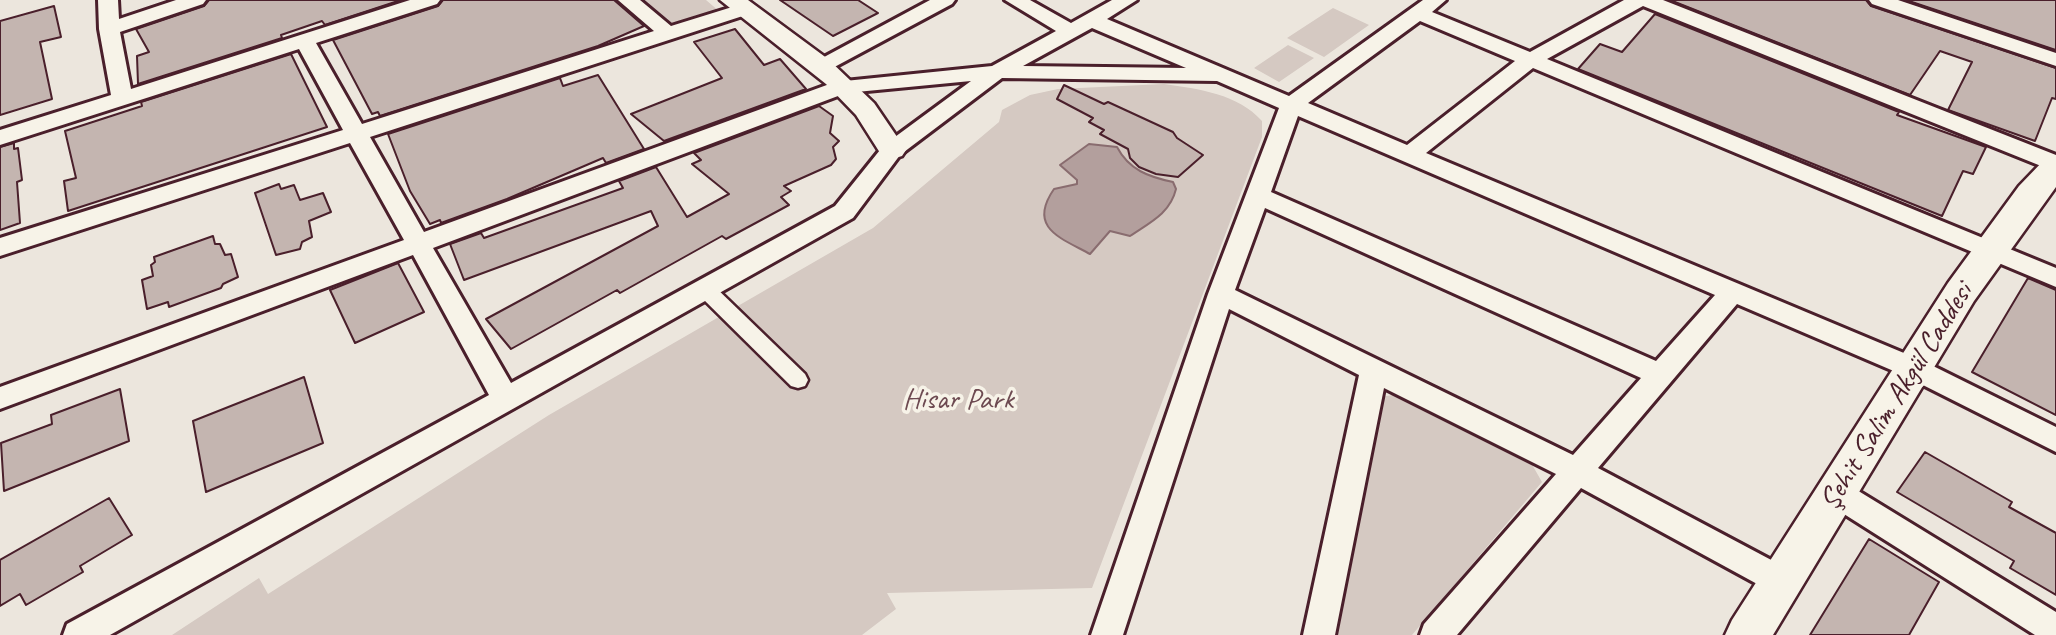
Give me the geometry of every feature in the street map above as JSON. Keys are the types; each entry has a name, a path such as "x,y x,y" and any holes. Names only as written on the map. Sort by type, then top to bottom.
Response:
{"main road":[{"name":"Şehit Salim Akgül Caddesi","path":"1748,635 1961,292 2031,194 2056,165"}],"street":[{"path":"108,0 109,29 122,98"},
{"path":"109,29 197,0"},
{"path":"0,138 430,0"},
{"path":"628,0 669,34"},
{"path":"820,67 945,0"},
{"path":"1016,0 1220,75 1292,105 1913,368 2056,440"},
{"path":"95,631 506,398 844,212 892,150 998,72 1127,0"},
{"path":"1409,155 1530,60 1639,0"},
{"path":"1646,0 2056,165"},
{"path":"1879,0 2056,60"},
{"path":"0,247 669,34 738,5 843,87 866,111 892,150"},
{"path":"1107,635 1221,294 1292,105 1427,7 1530,60 2056,278"},
{"path":"304,40 506,398"},
{"path":"0,398 843,87 998,72 1220,75"},
{"path":"1259,196 1661,375"},
{"path":"705,289 798,380"},
{"path":"1436,635 1732,292"},
{"path":"1221,294 1577,471 1781,581"},
{"path":"1319,635 1374,370"},
{"path":"1836,493 2056,630"}],"green space":[{"path":"642,0 706,0 720,12 673,25"},
{"path":"1333,8 1369,25 1324,57 1287,38"},
{"path":"1288,45 1314,58 1279,82 1254,68"},
{"name":"Hisar Park","path":"1164,84 1230,99 1262,121 1262,137 1092,588 887,593 896,609 862,635 172,635 259,578 268,594 549,415 873,228 999,122 1002,110 1030,95 1058,89"},
{"path":"1404,393 1526,454 1542,482 1412,635 1330,635 1381,397"}],"shaded area":[{"path":"1089,144 1117,147 1134,167 1148,175 1173,182 1176,189 1169,205 1151,222 1130,236 1110,231 1090,254 1068,243 1051,230 1044,213 1054,189 1077,184 1077,180 1060,165"}],"building":[{"path":"209,0 401,0 325,25 322,21 281,35 282,38 138,84 137,56 149,52 136,29 204,6"},
{"path":"443,0 614,0 644,26 598,46 380,116 378,112 372,114 333,40 438,6"},
{"path":"780,0 858,0 878,13 833,36"},
{"path":"1670,0 1866,0 1871,6 2056,68 2056,99 2052,98 2035,141 1948,110 1972,62 1940,51 1910,95"},
{"path":"1906,0 2056,0 2056,50"},
{"path":"54,6 61,37 40,42 52,99 0,115 0,21"},
{"path":"1655,14 1899,112 1897,115 1986,147 1973,174 1963,171 1942,216 1578,69 1600,44 1622,52"},
{"path":"735,29 764,65 780,59 806,89 664,141 631,114 722,78 694,42"},
{"path":"291,54 327,127 68,211 64,181 76,178 65,131 142,106 141,102"},
{"path":"598,75 644,149 606,163 603,158 507,199 441,223 440,220 430,224 410,191 388,134 560,78 563,86"},
{"path":"1064,85 1173,132 1177,138 1203,155 1178,177 1156,174 1139,167 1130,158 1128,149 1100,134 1104,130 1089,122 1093,118 1057,99"},
{"path":"819,106 833,116 830,133 839,141 833,147 836,159 831,165 784,186 791,191 781,197 789,205 726,239 722,236 620,293 617,290 511,349 486,319 658,226 651,211 464,280 450,244 481,233 484,238 623,188 619,181 656,167 687,217 729,194 692,164 701,160 694,153"},
{"path":"14,143 14,149 18,148 22,180 17,182 20,223 0,230 0,147"},
{"path":"279,184 281,189 294,185 300,200 323,193 331,212 309,221 312,237 302,242 300,249 276,255 255,193"},
{"path":"213,236 215,244 220,244 225,255 231,254 238,277 223,284 221,288 169,307 168,302 147,309 142,280 153,276 151,265 155,262 154,257"},
{"path":"398,263 424,312 355,343 330,290"},
{"path":"2028,278 2056,290 2056,415 1972,372"},
{"path":"304,377 323,443 206,492 193,421"},
{"path":"120,389 129,441 4,491 1,443 52,424 51,415"},
{"path":"1925,452 2012,502 2009,507 2056,533 2056,595 2010,568 2014,561 1897,492"},
{"path":"109,498 132,535 80,566 83,572 26,605 20,594 0,606 0,560"},
{"path":"1869,539 1939,582 1909,635 1810,635"}]}
